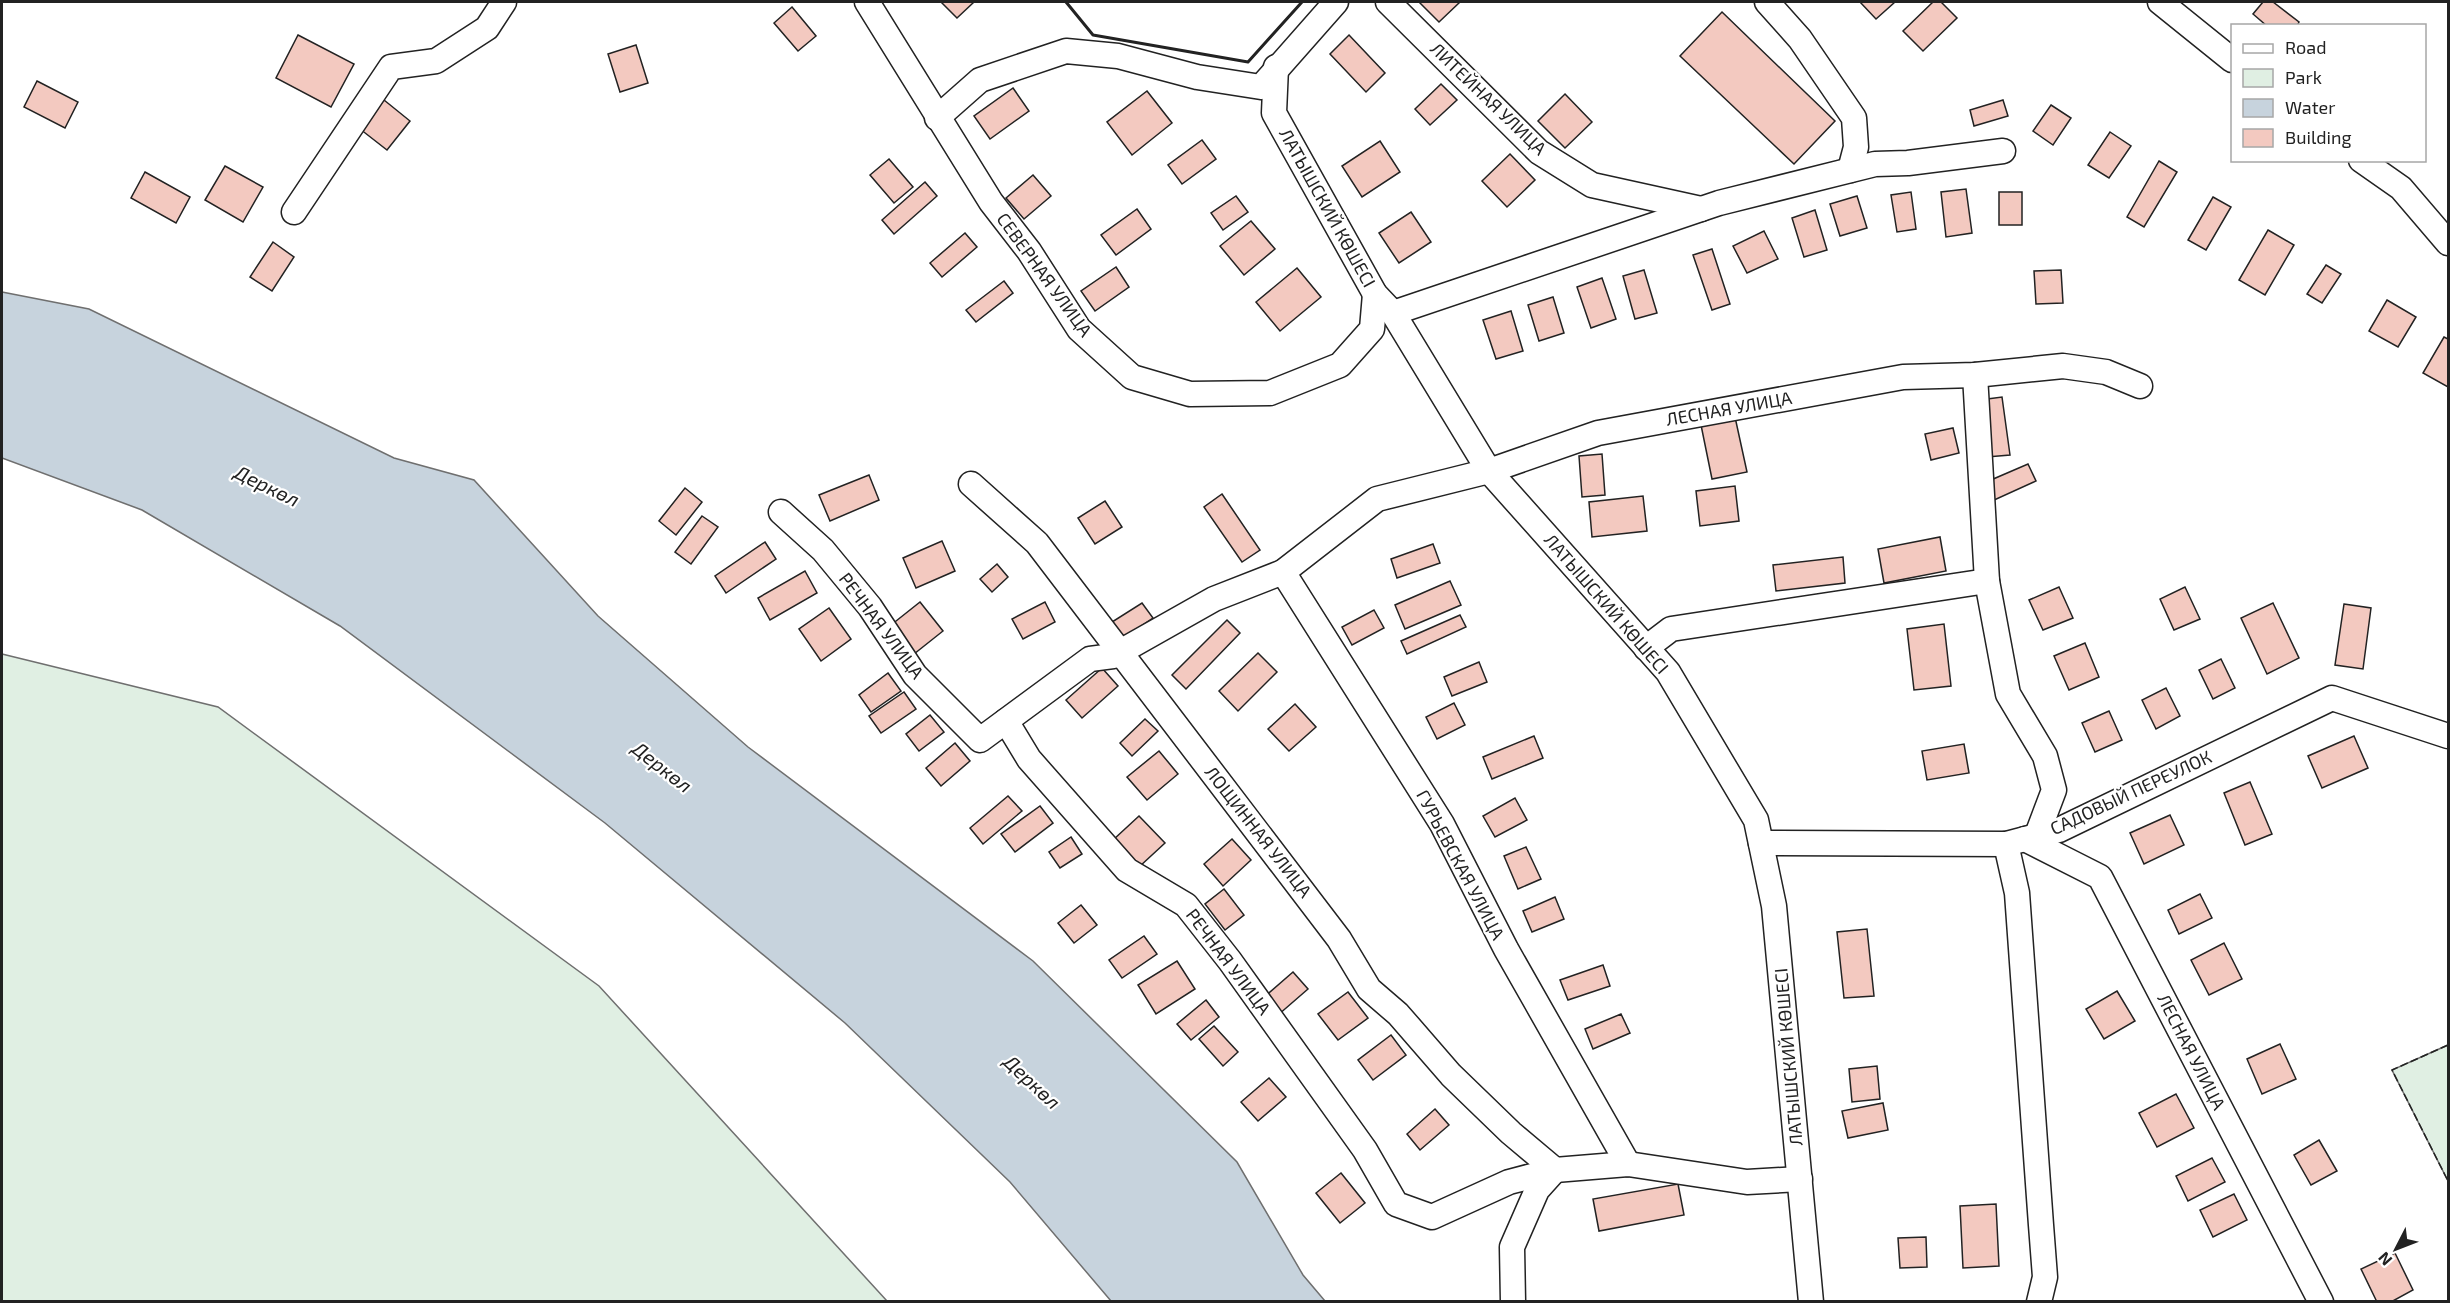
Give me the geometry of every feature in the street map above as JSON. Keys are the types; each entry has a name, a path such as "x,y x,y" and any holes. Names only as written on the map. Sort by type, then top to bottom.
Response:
{"street":[{"path":"294,212 391,67 436,61 487,28 504,2"},
{"name":"СЕВЕРНАЯ УЛИЦА","path":"867,2 991,202 1029,251 1079,329 1132,377 1190,394 1270,393 1340,365 1372,329 1375,294"},
{"path":"937,118 980,80 1066,51 1118,56 1197,76 1261,87 1276,67 1336,2"},
{"name":"ЛИТЕЙНАЯ УЛИЦА","path":"1388,2 1539,152 1592,185 1701,209"},
{"path":"1767,2 1800,39 1854,118 1856,147 1850,170"},
{"path":"2160,2 2231,59"},
{"name":"ЛАТЫШСКИЙ КӨШЕСІ","path":"1276,67 1274,113 1375,294 1393,313 1489,471 1668,672 1756,820 1774,906 1811,1302"},
{"name":"ЛИТЕЙНАЯ УЛИЦА","path":"1393,313 1701,209 1875,164 1908,163 2003,151"},
{"path":"2364,162 2401,188 2448,243"},
{"name":"ЛЕСНАЯ УЛИЦА","path":"980,740 1090,658 1113,656 1214,599 1283,572 1377,499 1489,471 1598,433 1903,377 1975,375 2062,366 2106,372 2139,386"},
{"path":"1975,375 1987,581 2008,694 2045,756 2054,790 2023,839 2017,893 2045,1277 2039,1302"},
{"name":"ЛОЩИННАЯ УЛИЦА","path":"971,484 1037,543 1339,939 1369,989 1398,1014 1451,1075 1511,1133 1555,1170"},
{"name":"РЕЧНАЯ УЛИЦА","path":"781,512 823,550 870,607 915,675 980,740"},
{"name":"ГУРЬЕВСКАЯ УЛИЦА","path":"1283,572 1442,824 1506,949 1628,1164"},
{"path":"1646,648 1671,629 1987,581"},
{"name":"САДОВЫЙ ПЕРЕУЛОК","path":"1761,843 2023,839 2059,830 2332,698 2448,736"},
{"name":"РЕЧНАЯ УЛИЦА","path":"1006,721 1029,759 1127,870 1186,905 1230,961 1365,1150 1396,1204 1432,1217 1509,1182 1555,1170"},
{"name":"ЛЕСНАЯ УЛИЦА","path":"2023,839 2100,877 2321,1302"},
{"path":"1513,1302 1512,1247 1537,1190 1555,1170 1628,1164 1747,1182 1800,1179"}],"green space":[{"path":"2,654 218,707 599,986 887,1301 2,1301"},
{"path":"2448,1045 2448,1181 2392,1070"}],"water":[{"name":"Деркөл","path":"2,292 89,309 394,458 474,480 598,616 748,747 1033,961 1237,1162 1303,1275 1325,1301 1111,1301 1010,1182 845,1023 605,823 340,626 142,510 2,458"}],"building":[{"path":"941,2 974,2 957,18"},
{"path":"1419,2 1460,2 1439,22"},
{"path":"1860,2 1895,2 1876,19"},
{"path":"1933,2 1941,2 1957,18 1923,51 1903,31"},
{"path":"2263,2 2273,2 2299,22 2298,24 2265,24 2253,14"},
{"path":"792,7 816,36 798,51 774,23"},
{"path":"1722,12 1835,121 1794,164 1680,56"},
{"path":"298,35 354,64 331,107 276,78"},
{"path":"1349,35 1385,73 1366,92 1330,54"},
{"path":"636,45 648,83 620,92 608,54"},
{"path":"37,81 78,102 65,128 24,107"},
{"path":"1441,84 1457,100 1430,125 1415,109"},
{"path":"1013,88 1029,111 990,139 974,116"},
{"path":"1147,91 1172,123 1132,155 1107,122"},
{"path":"1565,94 1592,122 1565,148 1538,121"},
{"path":"384,100 410,121 387,150 360,129"},
{"path":"2003,100 2008,116 1974,126 1970,110"},
{"path":"2051,105 2071,118 2053,145 2033,131"},
{"path":"2110,132 2131,146 2109,178 2088,165"},
{"path":"1202,140 1216,159 1182,184 1168,165"},
{"path":"1380,141 1400,172 1362,197 1342,166"},
{"path":"1510,154 1535,180 1507,207 1482,181"},
{"path":"889,159 913,187 894,203 870,175"},
{"path":"2159,161 2177,172 2144,227 2127,217"},
{"path":"225,166 263,187 243,222 205,200"},
{"path":"145,172 190,197 176,223 131,198"},
{"path":"1033,175 1051,196 1024,219 1006,198"},
{"path":"925,182 937,196 894,234 882,220"},
{"path":"1966,189 1972,233 1946,237 1941,192"},
{"path":"1911,192 1916,229 1897,232 1891,195"},
{"path":"1999,192 2022,192 2022,225 1999,225"},
{"path":"1236,196 1248,212 1223,230 1211,213"},
{"path":"1857,196 1867,228 1840,236 1830,204"},
{"path":"2213,197 2231,207 2206,250 2188,240"},
{"path":"1137,209 1151,229 1116,255 1101,235"},
{"path":"1815,210 1827,250 1804,257 1792,218"},
{"path":"1411,212 1431,242 1399,263 1379,233"},
{"path":"1251,221 1275,249 1244,275 1220,246"},
{"path":"2268,230 2294,245 2265,295 2239,280"},
{"path":"1764,231 1778,259 1747,273 1733,246"},
{"path":"965,233 977,247 942,277 930,263"},
{"path":"273,242 294,257 272,291 250,277"},
{"path":"1712,249 1730,304 1712,310 1693,255"},
{"path":"2326,265 2341,274 2322,303 2307,294"},
{"path":"1116,267 1129,287 1095,311 1081,291"},
{"path":"1297,268 1321,297 1280,331 1256,302"},
{"path":"1644,270 1657,313 1635,319 1623,276"},
{"path":"2061,270 2063,303 2036,304 2034,271"},
{"path":"1602,278 1616,319 1591,328 1577,287"},
{"path":"1004,281 1013,293 976,322 966,310"},
{"path":"1553,297 1564,333 1539,341 1528,305"},
{"path":"2387,300 2416,317 2398,347 2369,331"},
{"path":"1511,311 1523,351 1496,359 1483,320"},
{"path":"2444,337 2448,339 2448,387 2423,373"},
{"path":"2002,397 2010,455 1987,457 1980,400"},
{"path":"1735,417 1747,472 1712,479 1701,425"},
{"path":"1953,428 1959,453 1931,460 1925,434"},
{"path":"1602,454 1605,495 1582,497 1579,456"},
{"path":"2028,464 2036,481 1992,501 1984,483"},
{"path":"869,475 879,500 830,521 819,495"},
{"path":"1735,486 1739,521 1700,526 1696,491"},
{"path":"685,488 702,502 676,535 659,521"},
{"path":"1222,494 1260,550 1242,562 1204,507"},
{"path":"1643,496 1647,531 1592,537 1589,502"},
{"path":"1105,501 1122,527 1095,544 1078,518"},
{"path":"702,516 718,527 691,564 675,552"},
{"path":"1940,537 1946,571 1884,583 1878,549"},
{"path":"942,541 955,571 916,588 903,558"},
{"path":"765,542 776,559 726,593 715,576"},
{"path":"1433,544 1440,563 1397,578 1391,559"},
{"path":"1843,557 1845,583 1776,591 1773,565"},
{"path":"997,564 1008,577 992,592 980,579"},
{"path":"805,571 817,593 770,620 758,598"},
{"path":"1450,581 1461,605 1405,629 1395,605"},
{"path":"2059,587 2073,618 2043,630 2029,600"},
{"path":"2185,587 2200,619 2174,630 2160,599"},
{"path":"920,602 943,631 914,654 891,625"},
{"path":"1045,602 1055,622 1023,639 1012,619"},
{"path":"1142,603 1153,618 1123,638 1112,622"},
{"path":"2273,603 2299,658 2267,674 2241,618"},
{"path":"2344,604 2371,608 2363,669 2335,665"},
{"path":"829,608 851,639 821,661 799,629"},
{"path":"1374,610 1384,628 1352,645 1342,627"},
{"path":"1460,615 1466,627 1407,654 1401,641"},
{"path":"1227,620 1240,633 1186,689 1172,675"},
{"path":"1944,624 1951,686 1914,690 1907,629"},
{"path":"2085,643 2099,677 2069,690 2054,656"},
{"path":"1258,653 1277,672 1238,711 1219,691"},
{"path":"2221,659 2235,688 2213,699 2199,670"},
{"path":"1479,662 1487,682 1452,696 1444,677"},
{"path":"1102,668 1118,686 1082,718 1066,700"},
{"path":"888,673 901,691 871,712 859,695"},
{"path":"2166,688 2180,716 2156,729 2142,700"},
{"path":"904,692 916,709 881,733 869,716"},
{"path":"1454,703 1465,725 1437,739 1426,717"},
{"path":"1295,704 1316,727 1289,751 1268,729"},
{"path":"2109,711 2122,740 2095,752 2082,723"},
{"path":"930,715 944,732 919,751 906,734"},
{"path":"1145,719 1158,731 1132,756 1120,743"},
{"path":"1534,736 1543,758 1492,779 1483,757"},
{"path":"2354,736 2368,768 2322,788 2308,756"},
{"path":"955,743 970,761 941,786 926,768"},
{"path":"1964,744 1969,773 1927,780 1922,751"},
{"path":"1159,751 1178,774 1147,800 1127,777"},
{"path":"2250,782 2272,834 2245,845 2224,793"},
{"path":"1008,796 1022,811 983,844 970,828"},
{"path":"1515,798 1527,820 1495,837 1483,816"},
{"path":"1040,806 1053,823 1015,852 1001,834"},
{"path":"2170,815 2184,845 2144,864 2130,833"},
{"path":"1139,816 1165,843 1139,867 1113,840"},
{"path":"1071,837 1082,854 1060,868 1049,852"},
{"path":"1232,839 1251,860 1223,886 1204,864"},
{"path":"1526,847 1541,879 1518,889 1504,856"},
{"path":"1224,889 1244,915 1225,930 1205,904"},
{"path":"2200,894 2212,918 2179,934 2168,910"},
{"path":"1555,897 1564,919 1532,932 1523,911"},
{"path":"1081,905 1097,925 1074,943 1058,923"},
{"path":"1867,929 1874,996 1844,998 1837,932"},
{"path":"1144,936 1157,954 1122,978 1109,960"},
{"path":"2224,943 2242,979 2209,995 2191,960"},
{"path":"1177,961 1195,989 1156,1014 1138,985"},
{"path":"1603,965 1610,986 1568,1000 1560,980"},
{"path":"1293,972 1308,989 1278,1015 1263,998"},
{"path":"2117,991 2135,1021 2104,1039 2086,1009"},
{"path":"1348,992 1368,1018 1338,1040 1318,1014"},
{"path":"1206,1000 1219,1017 1191,1040 1177,1024"},
{"path":"1621,1014 1630,1033 1593,1049 1585,1029"},
{"path":"1214,1026 1238,1052 1223,1066 1199,1039"},
{"path":"1391,1035 1406,1055 1373,1080 1358,1060"},
{"path":"2280,1044 2296,1079 2262,1094 2247,1059"},
{"path":"1877,1066 1880,1099 1852,1102 1849,1069"},
{"path":"1269,1078 1286,1097 1258,1121 1241,1102"},
{"path":"2176,1094 2194,1128 2157,1147 2139,1113"},
{"path":"1883,1103 1888,1130 1848,1138 1842,1111"},
{"path":"1435,1109 1449,1125 1420,1150 1407,1134"},
{"path":"2319,1140 2337,1171 2311,1185 2294,1155"},
{"path":"2212,1158 2225,1182 2188,1201 2176,1176"},
{"path":"1341,1173 1365,1203 1340,1223 1316,1193"},
{"path":"1678,1184 1684,1215 1599,1231 1593,1199"},
{"path":"2234,1194 2247,1220 2213,1237 2200,1210"},
{"path":"1996,1204 1999,1266 1963,1268 1960,1206"},
{"path":"1926,1237 1927,1267 1900,1268 1898,1238"},
{"path":"2395,1253 2413,1290 2391,1302 2377,1302 2361,1269"}],"fence":[{"path":"2448,1045 2392,1070 2448,1181"}],"wall":[{"path":"1066,2 1093,35 1248,62 1302,2"}]}
